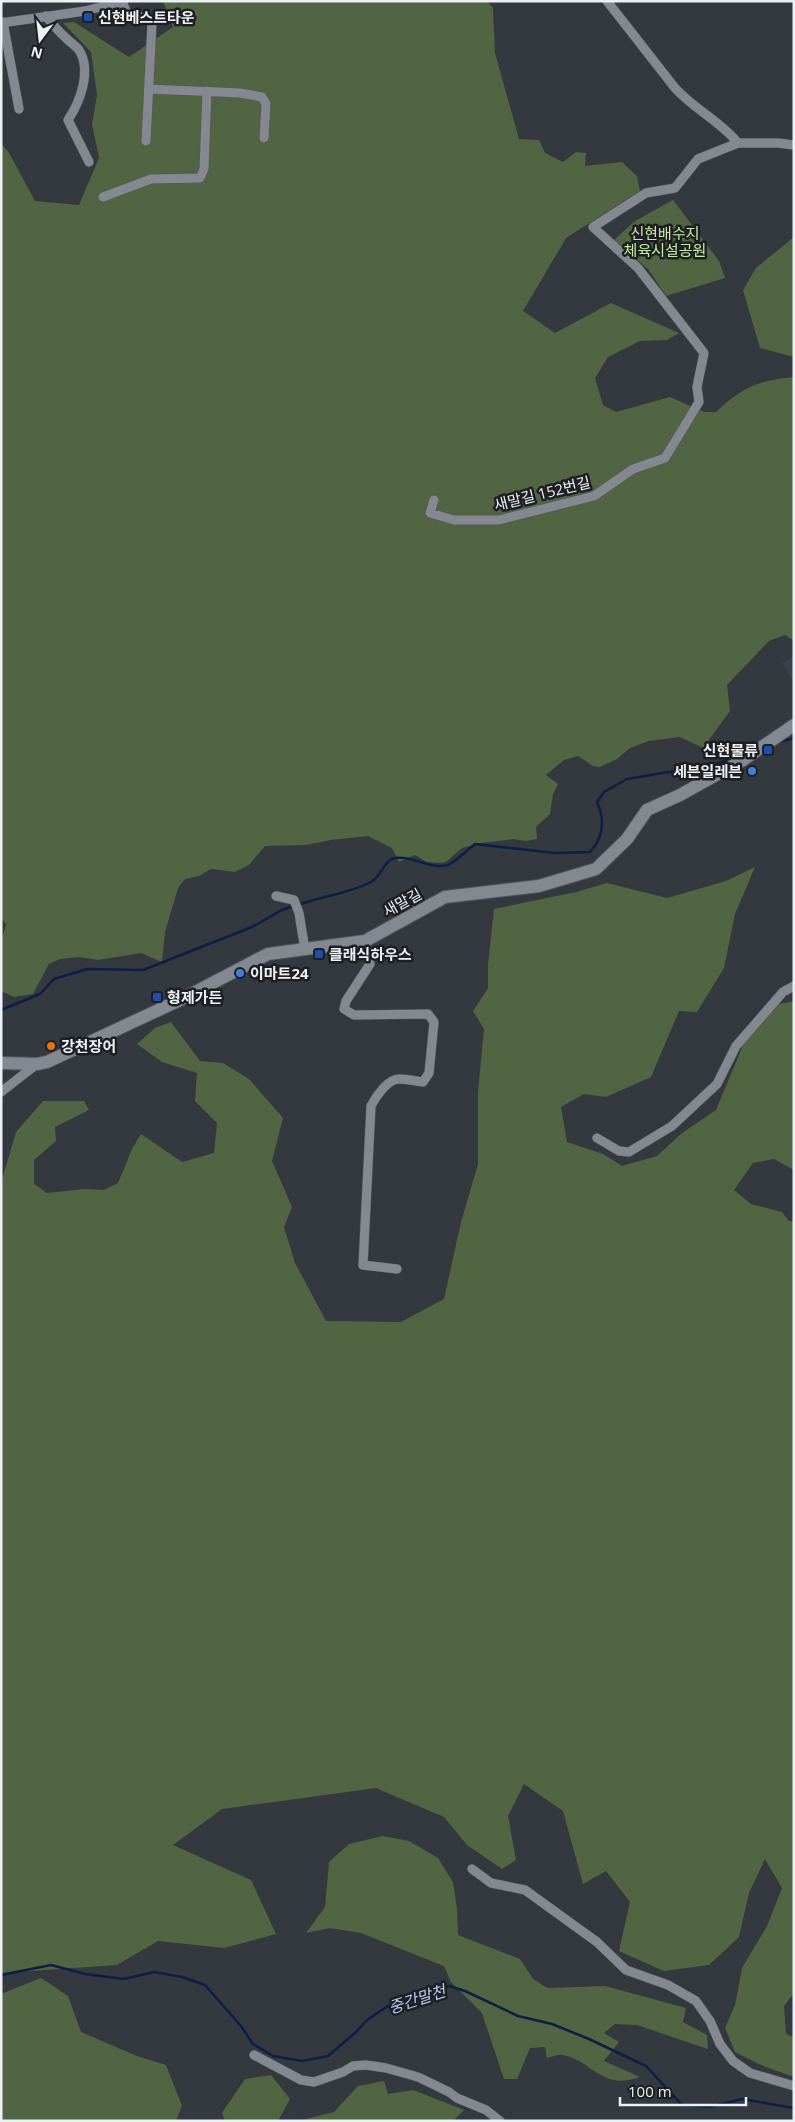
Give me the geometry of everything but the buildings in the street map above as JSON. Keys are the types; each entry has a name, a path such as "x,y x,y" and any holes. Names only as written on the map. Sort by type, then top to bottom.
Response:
{"street":[{"path":"607,1 675,88 687,101 727,129 738,143"},
{"path":"19,109 2,22 85,11 123,2 128,15 148,18 152,22 146,141"},
{"path":"46,16 78,49 83,59 84,80 78,102 68,120 90,162"},
{"path":"149,88 240,93 257,96 265,100 264,138"},
{"path":"103,197 151,179 200,178 204,169 207,91"},
{"name":"새말길 152번길","path":"434,500 430,513 454,520 499,520 594,496 633,469 665,458 699,402 698,387 704,353 638,268 593,227 646,193 675,188 698,159 738,143 794,145"},
{"name":"새말길","path":"1,1064 36,1064 47,1062 164,1007 268,954 365,942 445,897 539,886 596,869 627,839 647,810 680,795 743,760 794,726"},
{"path":"276,896 294,900 298,910 305,950"},
{"path":"365,942 370,964 346,1001 344,1009 354,1015 428,1014 434,1022 429,1073 423,1082 393,1080 376,1096 371,1106 363,1265 397,1269"},
{"path":"597,1138 619,1151 629,1152 672,1126 717,1084 736,1046 783,992 794,986"},
{"path":"1,1092 36,1064"},
{"path":"472,1869 491,1882 525,1890 597,1942 626,1970 668,1985 696,2001 710,2021 720,2044 733,2061 750,2074 794,2086"},
{"path":"254,2055 301,2080 314,2082 343,2072 353,2066 386,2068 418,2077 457,2098 486,2110 500,2121"}],"shaded area":[{"path":"794,656 794,682 782,663"}],"green space":[{"path":"163,1 487,1 493,8 495,53 519,139 539,140 545,153 563,162 576,152 586,153 585,166 622,162 637,176 640,191 566,238 523,311 555,333 611,303 679,333 667,340 640,341 608,357 595,378 603,405 616,412 670,397 704,412 716,412 742,391 771,380 794,377 794,641 785,635 769,641 727,685 730,711 703,748 680,737 649,741 630,748 617,759 600,767 593,766 578,756 564,760 546,775 558,784 553,794 550,814 536,827 537,839 526,841 513,839 481,843 462,848 442,863 427,862 415,855 399,862 392,848 368,836 306,845 265,846 249,865 235,872 211,869 199,876 185,879 178,888 165,932 162,962 141,953 98,960 79,957 60,959 49,964 33,994 14,997 1,991 1,941 6,925 1,917 1,144 8,151 35,201 79,205 99,158 92,124 97,95 91,52 63,23 74,22 129,57 173,27"},
{"name":"신현배수지 체육시설공원","path":"673,200 719,261 725,278 666,296 648,269 614,240 635,221"},
{"path":"794,237 794,357 760,348 743,290 756,268"},
{"path":"755,867 735,914 724,968 697,1012 679,1011 651,1077 606,1097 584,1094 561,1107 567,1142 603,1154 622,1166 657,1156 682,1133 716,1110 746,1038 779,1004 794,1001 794,1170 774,1159 753,1163 734,1190 751,1204 782,1212 789,1221 794,1221 794,1993 784,2006 786,2034 794,2037 794,2077 763,2066 735,2052 725,2028 735,2005 742,1968 767,1926 782,1888 765,1859 749,1893 739,1937 709,1965 664,1971 619,1951 630,1902 606,1871 583,1884 563,1811 524,1784 508,1816 516,1860 502,1869 467,1845 444,1817 376,1788 222,1809 173,1845 251,1880 276,1934 224,1948 158,1941 117,1965 1,1973 1,1183 16,1132 43,1101 84,1101 89,1110 55,1127 56,1141 34,1160 34,1184 47,1193 85,1189 104,1190 118,1183 132,1149 141,1134 182,1162 214,1153 217,1123 195,1101 197,1073 162,1062 137,1044 155,1028 171,1022 200,1061 223,1063 249,1079 283,1118 272,1161 292,1207 284,1227 295,1263 326,1321 401,1322 444,1299 461,1222 478,1164 478,1092 484,1029 473,1011 488,988 488,964 494,909 576,892 607,883 667,898 726,881"},
{"path":"383,1836 409,1841 438,1858 453,1882 458,1935 520,1959 533,1979 547,1988 605,1986 686,2008 683,2022 707,2035 708,2049 637,2025 615,2024 604,2033 619,2042 604,2061 640,2077 627,2080 606,2078 573,2058 557,2055 547,2058 545,2047 530,2048 517,2079 504,2079 482,2013 451,1982 444,1966 361,1933 330,1928 306,1933 325,1907 329,1862 349,1844"},
{"path":"41,1978 68,1996 81,2032 137,2056 166,2065 182,2106 176,2121 1,2121 1,1994"},
{"path":"271,2075 290,2099 278,2121 225,2121 222,2113 245,2079"},
{"path":"384,2081 388,2094 413,2090 464,2110 453,2121 298,2121 334,2112 358,2086"}],"waterway":[{"path":"779,742 794,738"},
{"path":"298,905 371,882 388,862 395,858 408,859 435,866 448,865 475,844 555,853 590,852 595,846 602,828 600,809 597,802 604,792 627,779 680,770 694,770 722,762 745,751"},
{"path":"1,1010 40,994 54,979 87,969 143,970 252,927 293,906"},
{"name":"중간말천","path":"1,1975 51,1965 85,1974 124,1979 154,1972 182,1977 205,1985 241,2026 253,2044 273,2056 302,2061 328,2056 367,2020 391,2004 426,1997 449,1986 465,1991 518,2016 552,2024 589,2039 646,2066 682,2105 710,2107 742,2099 794,2108"}],"place":[{"name":"신현베스트타운","path":"88,17"},
{"name":"신현물류","path":"768,750"},
{"name":"세븐일레븐","path":"752,771"},
{"name":"클래식하우스","path":"319,954"},
{"name":"이마트24","path":"240,973"},
{"name":"형제가든","path":"157,997"},
{"name":"강천장어","path":"51,1046"}]}
